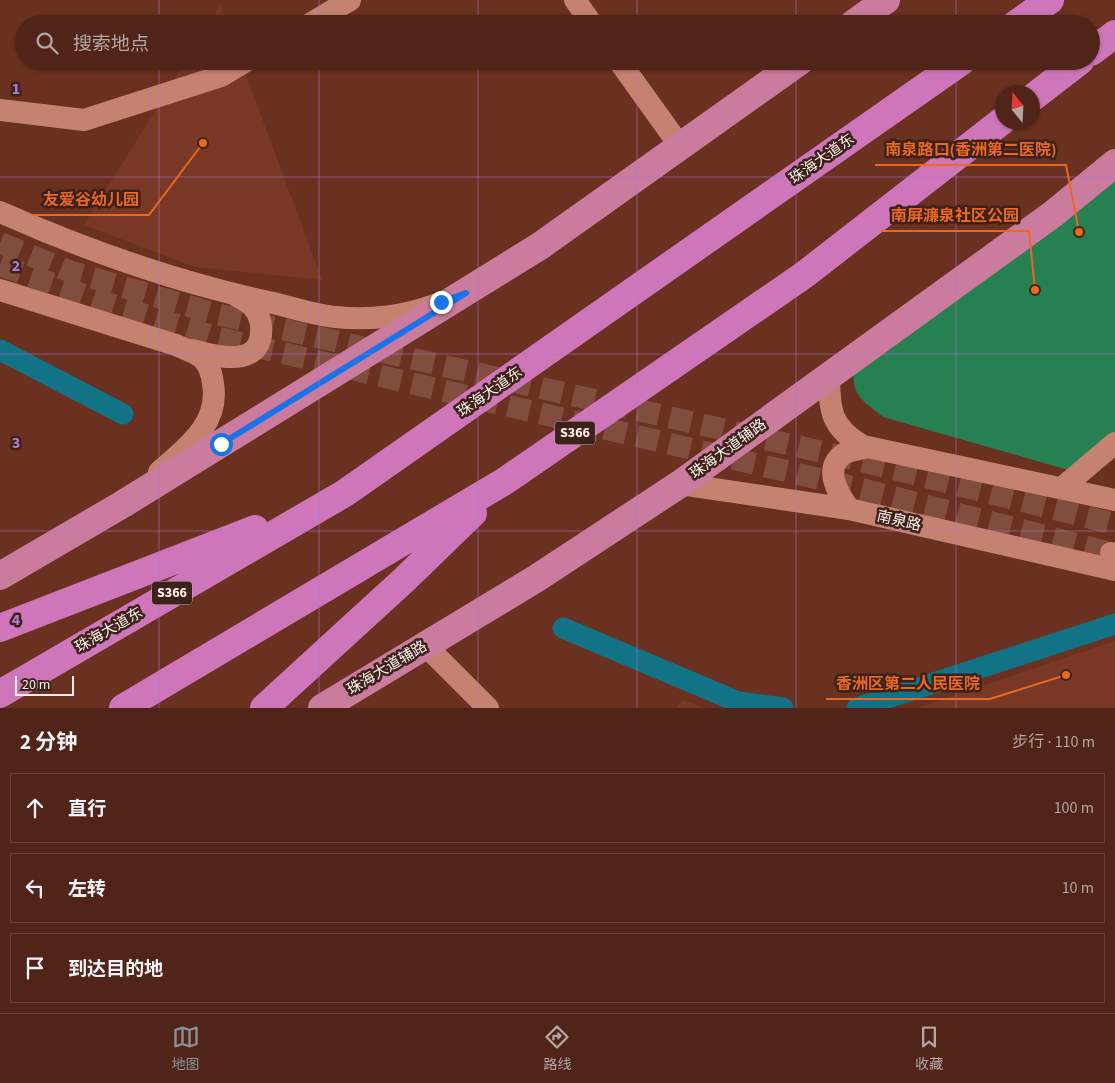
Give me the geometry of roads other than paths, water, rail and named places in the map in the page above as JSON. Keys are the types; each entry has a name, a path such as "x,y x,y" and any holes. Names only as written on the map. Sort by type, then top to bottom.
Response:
{"highway":[{"path":"1029,15 1050,0"},
{"path":"1100,45 1115,34"},
{"name":"珠海大道东","path":"0,694 345,493 949,70"},
{"path":"1040,92 1068,70"},
{"name":"S366","path":"123,708 505,481 804,275 995,126"},
{"path":"264,708 405,579 505,481"},
{"path":"0,628 136,577 345,493"}],"main road":[{"path":"866,15 886,0"},
{"path":"0,576 124,504 540,246 787,70"},
{"name":"珠海大道辅路","path":"322,708 537,578 680,484 1053,214 1115,163"}],"street":[{"path":"325,15 350,0"},
{"path":"575,0 586,15"},
{"path":"0,110 84,120 221,76 231,70"},
{"path":"625,70 680,146"},
{"path":"0,212 143,268 235,295 336,317 367,318 390,316 428,307 466,293"},
{"path":"0,290 176,345 219,356 249,353 258,344 261,326 254,308 235,295"},
{"path":"124,504 195,440 207,424 213,408 215,392 208,365 200,357 176,345"},
{"path":"829,376 830,410 836,424 847,437 868,446 1063,487 1115,500"},
{"path":"1063,487 1115,443"},
{"path":"849,509 836,490 833,475 835,462 845,453 868,446"},
{"name":"南泉路","path":"680,484 849,509 1114,559"},
{"path":"425,645 488,708"}],"waterway":[{"path":"0,350 123,414"},
{"path":"857,708 1115,624"},
{"path":"563,628 738,702 783,708"}],"tunnel":[{"path":"0,243 69,271 212,313 853,459 1115,524"},
{"path":"0,265 110,304 215,337 858,488 1111,553"}],"place":[{"name":"友爱谷幼儿园","path":"203,143"},
{"name":"南泉路口(香洲第二医院)","path":"1079,232"},
{"name":"南屏濂泉社区公园","path":"1035,290"},
{"name":"香洲区第二人民医院","path":"1066,675"}]}
